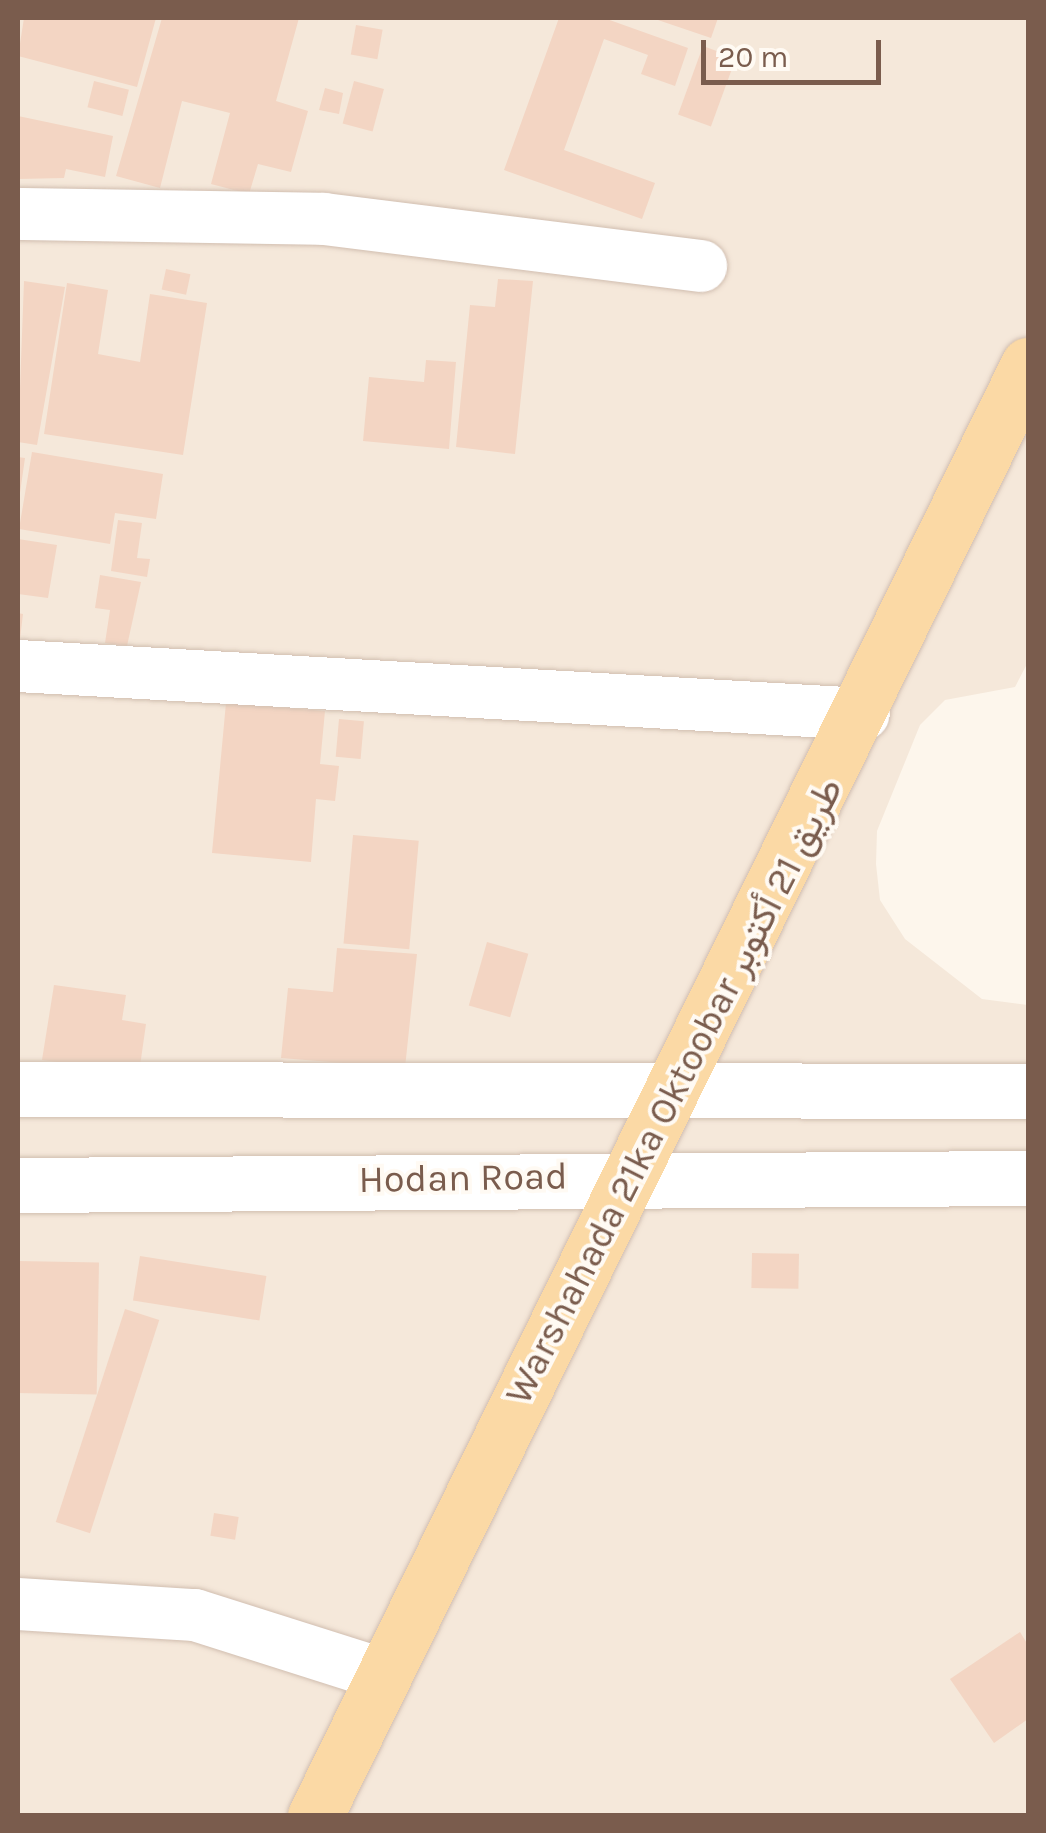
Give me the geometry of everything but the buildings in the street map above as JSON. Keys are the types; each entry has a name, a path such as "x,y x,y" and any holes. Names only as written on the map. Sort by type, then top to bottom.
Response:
{"main road":[{"name":"Warshahada 21ka Oktoobar طريق 21 أكتوبر","path":"316,1816 668,1094 864,714 1028,366"},
{"path":"18,1089 668,1094 1028,1091"},
{"name":"Hodan Road","path":"18,1185 628,1176 1028,1178"}],"street":[{"path":"18,214 324,220 701,266"},
{"path":"18,666 864,714"},
{"path":"18,1604 195,1615 384,1675"}],"shaded area":[{"path":"18,18 1028,18 1028,662 1015,687 945,700 920,725 877,831 876,864 880,900 905,939 982,999 1028,1005 1028,1815 18,1815"}]}
